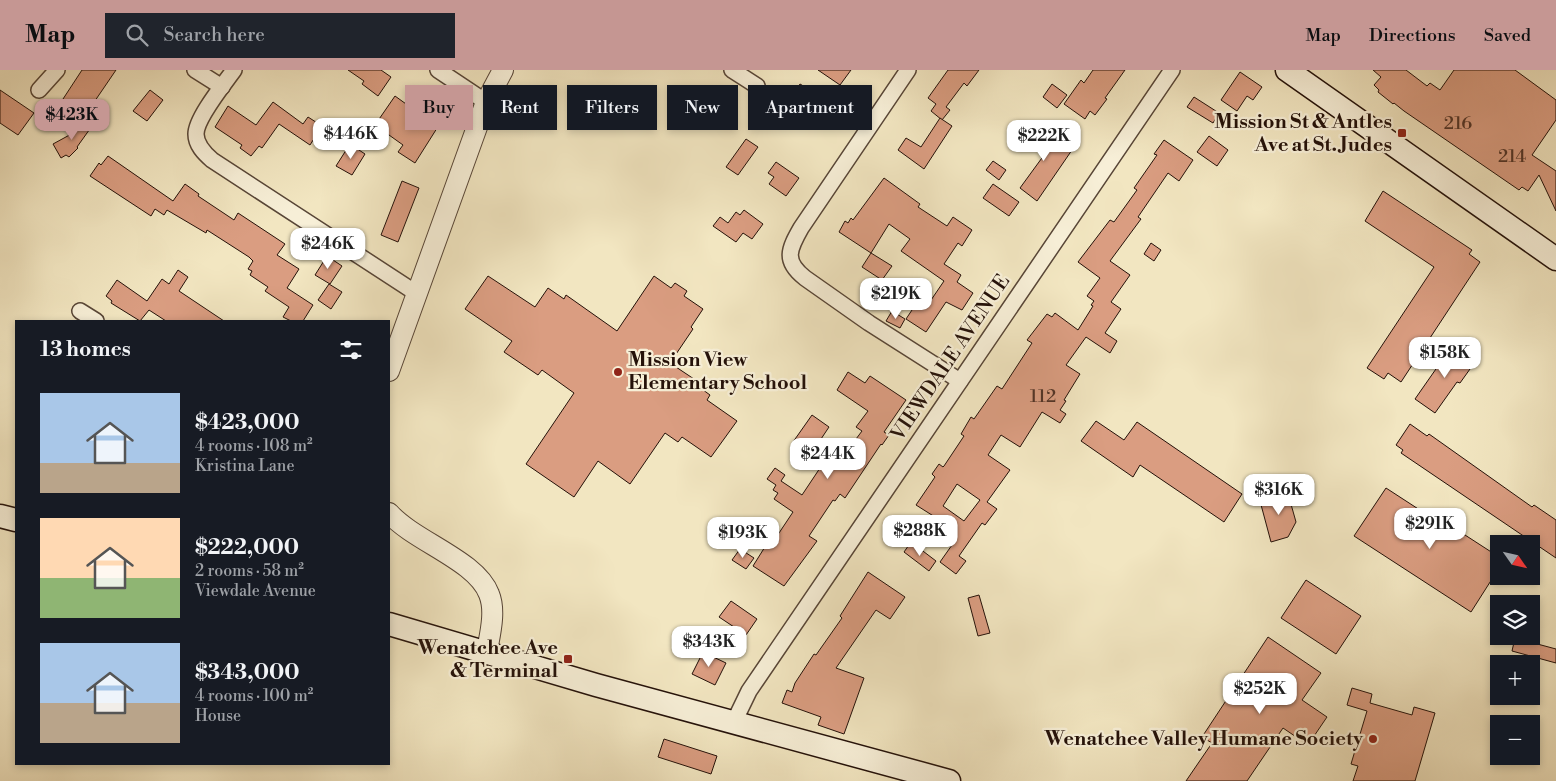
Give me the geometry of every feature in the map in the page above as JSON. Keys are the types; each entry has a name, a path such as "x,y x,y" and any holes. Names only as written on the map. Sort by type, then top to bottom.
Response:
{"main road":[{"path":"1296,72 1556,259"},
{"path":"0,516 15,520"},
{"path":"390,624 487,651 596,685 949,781"}],"street":[{"path":"39,90 57,70"},
{"path":"195,70 222,87"},
{"path":"234,70 199,122 196,133 197,141 202,151 212,160 416,293"},
{"path":"438,70 483,100"},
{"path":"495,85 503,70"},
{"path":"732,70 755,85"},
{"path":"908,70 800,228 792,244 789,254 790,260 796,272 869,323 960,381"},
{"name":"VIEWDALE AVENUE","path":"734,722 749,691 1172,70"},
{"path":"390,368 483,110"},
{"path":"80,311 94,320"},
{"path":"390,514 409,530 478,576 490,595 492,620 487,651"}],"building":[{"path":"82,70 116,70 86,114 63,99"},
{"path":"348,70 381,70 391,77 378,96 362,84 364,81"},
{"path":"818,70 851,70 840,85"},
{"path":"948,70 979,70 967,86 964,83 946,107 950,110 942,120 931,111 936,104 928,98"},
{"path":"1093,70 1125,70 1095,115 1090,111 1085,119 1064,104 1081,80 1084,83"},
{"path":"1373,70 1406,70 1427,86 1430,83 1440,90 1454,70 1515,70 1556,100 1556,120 1532,155 1556,171 1556,211 1539,175 1528,191 1522,187 1519,190 1378,92 1379,90 1374,85 1381,77"},
{"path":"1240,72 1262,87 1253,100 1247,96 1237,111 1221,100"},
{"path":"1052,84 1067,95 1057,108 1043,97"},
{"path":"0,90 34,113 18,135 0,123"},
{"path":"150,90 163,100 147,121 133,111"},
{"path":"395,96 405,103 405,130 436,130 415,163 398,152 403,145 375,125"},
{"path":"1194,97 1219,113 1213,123 1187,107"},
{"path":"273,102 303,124 308,117 322,126 310,145 279,124 262,148 259,146 251,156 240,148 242,145 215,127 228,106 256,125"},
{"path":"940,118 952,126 924,169 898,150 906,138 921,147"},
{"path":"97,119 78,148 69,157 66,155 61,158 53,144 75,132 79,122 86,126"},
{"path":"1027,123 1055,142 1057,140 1072,150 1037,201 1020,188 1047,151 1020,133"},
{"path":"1209,136 1228,150 1217,166 1197,152"},
{"path":"746,139 758,147 738,175 726,167"},
{"path":"1164,140 1193,160 1179,181 1168,173 1138,217 1141,219 1110,261 1130,275 1111,302 1121,309 1105,333 1117,341 1110,353 1086,337 1066,365 1080,374 1064,400 1066,401 1060,410 1066,414 1060,423 1042,412 1020,447 1001,435 988,455 1010,470 987,502 997,509 985,525 982,523 959,556 966,561 956,574 940,562 952,545 946,540 954,529 916,505 935,477 932,474 939,464 944,466 964,436 961,434 971,417 974,419 997,386 1002,389 1032,343 1027,340 1047,314 1052,317 1055,313 1078,330 1093,306 1091,305 1094,301 1087,296 1100,278 1078,262 1110,220 1114,222 1137,190 1134,188 1157,155 1154,154","holes":["957,484 980,500 964,521 943,506"]},
{"path":"350,144 365,154 352,175 336,166"},
{"path":"108,156 173,201 185,184 199,194 198,196 234,220 238,213 285,244 277,255 299,269 287,288 313,305 304,320 289,320 283,317 289,307 265,291 268,287 250,275 252,271 248,269 253,261 249,257 207,230 206,233 167,210 164,215 155,209 151,216 90,176 99,163 101,165"},
{"path":"993,161 1006,170 999,180 986,170"},
{"path":"776,162 799,178 786,196 769,184 774,177 768,173"},
{"path":"884,178 920,204 918,207 947,226 953,217 972,230 962,246 958,243 944,264 961,275 957,282 973,293 962,310 946,302 926,332 906,319 918,301 921,302 923,299 929,303 944,281 901,251 910,239 889,224 871,253 839,232 845,221 848,223 851,218 853,220"},
{"path":"402,181 419,188 398,242 381,235"},
{"path":"993,184 1019,202 1009,216 983,198"},
{"path":"1383,191 1472,250 1469,254 1480,262 1401,382 1388,373 1384,379 1367,368 1434,267 1365,221"},
{"path":"744,210 763,224 752,239 743,233 736,242 713,226 720,217 728,223 736,212 740,215"},
{"path":"1151,243 1161,250 1154,261 1144,254"},
{"path":"871,253 892,266 882,280 862,267"},
{"path":"327,256 342,266 330,284 315,275"},
{"path":"178,270 188,277 179,291 222,320 164,320 149,310 141,320 138,320 111,303 112,301 106,296 117,280 147,301 162,279 169,284"},
{"path":"488,276 535,307 548,288 564,299 566,295 617,331 654,276 671,288 675,283 687,291 684,296 703,309 691,327 693,329 670,363 697,381 695,384 710,395 707,400 737,421 711,457 682,437 678,442 665,433 630,484 598,461 574,497 526,464 574,393 542,370 538,375 504,352 512,341 465,309"},
{"path":"329,284 342,292 331,309 318,300"},
{"path":"892,311 905,319 900,328 886,321"},
{"path":"1452,346 1475,362 1460,383 1457,382 1435,413 1415,399"},
{"path":"848,372 865,383 870,376 906,400 884,432 889,435 845,498 840,494 835,501 833,500 809,536 817,541 784,586 753,566 773,534 777,536 793,512 774,499 778,493 773,490 776,485 767,479 775,468 785,475 781,481 802,495 822,465 832,471 862,431 856,427 868,411 837,390"},
{"path":"812,415 829,427 811,454 793,442"},
{"path":"1096,421 1124,440 1137,422 1242,494 1224,522 1140,465 1133,477 1081,441"},
{"path":"1410,424 1427,436 1429,434 1532,507 1534,505 1556,520 1556,558 1540,547 1540,535 1522,535 1401,453 1403,450 1396,445"},
{"path":"1386,488 1446,527 1448,524 1490,551 1490,582 1471,612 1354,536"},
{"path":"1287,490 1296,522 1288,537 1271,542 1260,501"},
{"path":"911,542 936,561 929,571 904,552"},
{"path":"740,549 754,558 746,569 732,560"},
{"path":"868,572 905,597 890,619 876,610 836,668 864,678 844,734 818,725 821,717 782,703 787,690 792,692 795,683 814,654 816,655 842,618 840,616"},
{"path":"1306,580 1361,616 1336,654 1281,618"},
{"path":"979,595 990,633 978,636 968,598"},
{"path":"731,601 757,619 746,635 719,617"},
{"path":"1268,637 1321,673 1302,700 1327,717 1308,745 1283,728 1247,781 1186,781 1212,743 1202,737"},
{"path":"1513,645 1540,645 1556,649 1556,663 1540,659 1540,655 1527,655 1512,651"},
{"path":"703,652 726,663 715,685 692,674"},
{"name":"Wenatchee Valley Humane Society","path":"1352,688 1372,694 1370,703 1412,715 1414,707 1435,713 1415,781 1353,781 1358,766 1351,764 1367,711 1347,705"},
{"path":"664,739 717,756 711,774 658,757"}],"place":[{"name":"Mission St & Antles Ave at St. Judes","path":"1402,133"},
{"name":"Mission View Elementary School","path":"618,372"},
{"name":"Wenatchee Ave & Terminal","path":"568,659"},
{"name":"Wenatchee Valley Humane Society","path":"1373,739"}]}
